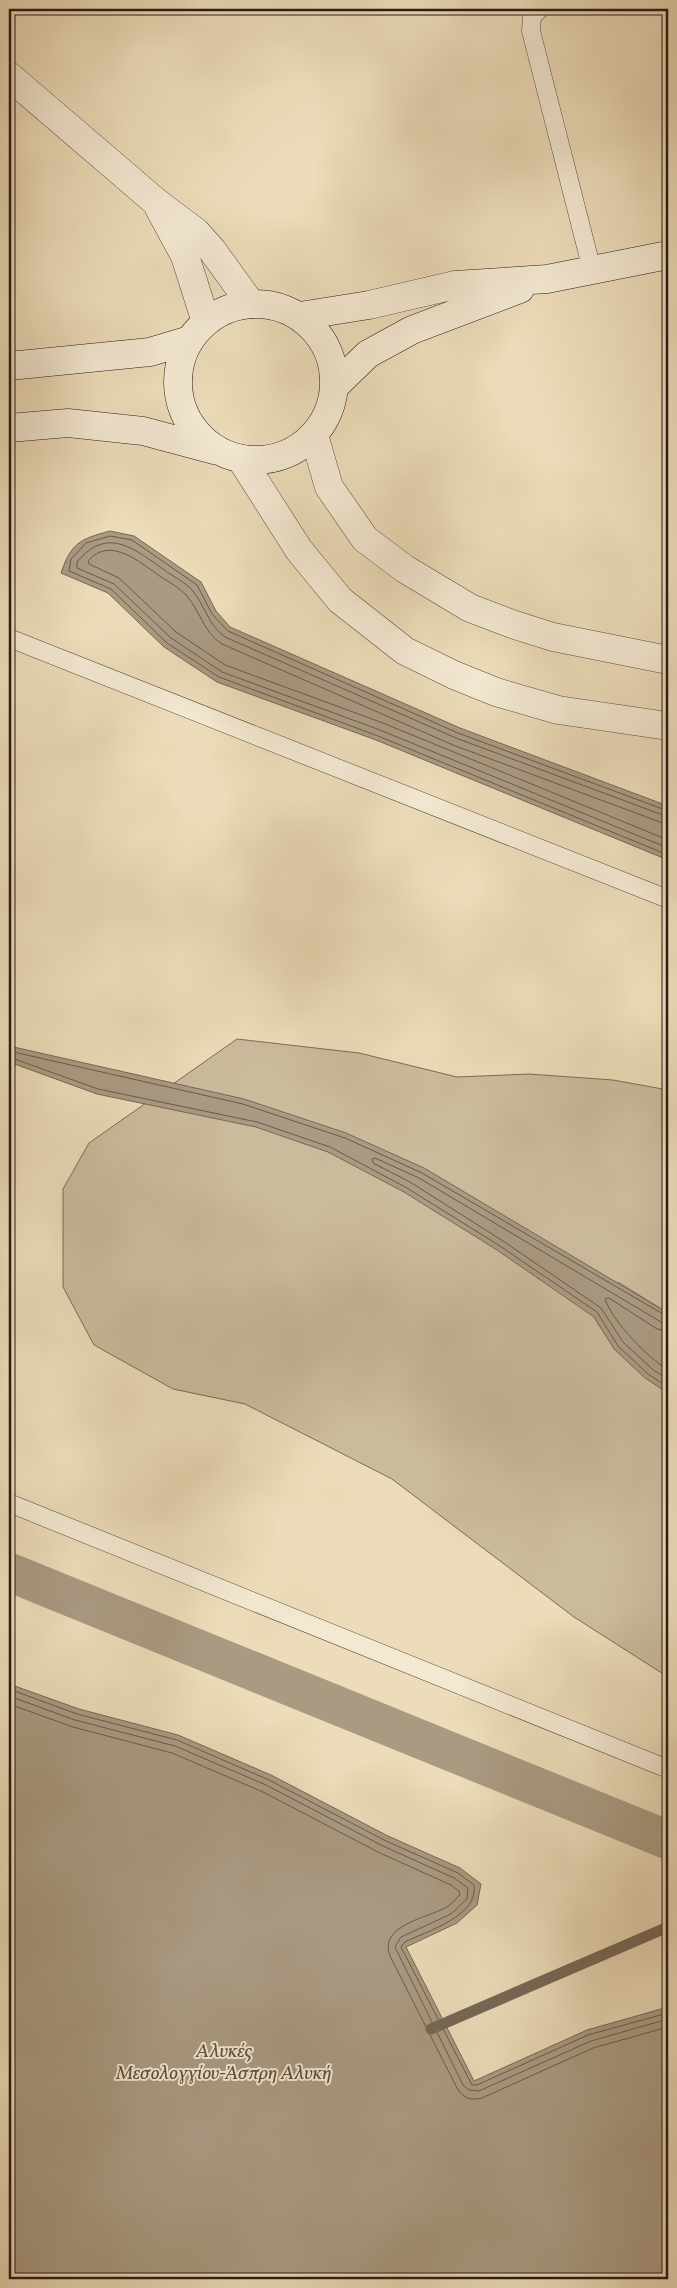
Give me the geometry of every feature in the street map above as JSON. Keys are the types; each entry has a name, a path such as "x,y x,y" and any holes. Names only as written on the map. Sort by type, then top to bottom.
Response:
{"main road":[{"path":"9,76 156,202 196,232 212,250 251,304"},
{"path":"156,202 185,256 198,331 180,362 177,387 183,411 195,432 215,450"},
{"path":"300,316 369,305 455,285 547,279 668,255"},
{"path":"335,386 368,354 412,330 547,279"},
{"path":"9,366 150,352 198,331 228,309 251,304 275,305 300,316 319,335 332,359 335,386 329,412 314,435 293,452 267,460 241,459 215,450 143,431 68,423 9,428"},
{"path":"314,435 329,487 365,539 405,570 470,608 512,624 553,637 668,660"},
{"path":"241,459 299,550 340,600 405,651 454,675 496,692 558,710 668,726"}],"lane":[{"path":"540,9 532,16 531,32 592,270"},
{"path":"9,638 668,899"},
{"path":"9,1502 668,1769"}],"shaded area":[{"path":"237,1039 359,1053 457,1077 529,1074 613,1080 668,1090 668,1313 618,1282 594,1317 626,1360 668,1393 668,1677 574,1617 392,1479 245,1404 173,1389 94,1345 63,1287 63,1189 89,1143"}],"water":[{"path":"110,531 134,536 201,582 216,611 230,627 460,728 668,806 668,860 376,740 217,682 164,647 108,593 61,573 69,555 78,544 91,537"},
{"path":"9,1046 244,1099 346,1133 424,1168 668,1313 668,1393 645,1378 614,1349 594,1317 497,1250 404,1192 328,1152 256,1127 97,1094 9,1062"},
{"name":"Αλυκές Μεσολογγίου-Άσπρη Αλυκή","path":"9,1684 79,1709 178,1735 271,1775 388,1836 460,1868 481,1884 477,1905 457,1923 406,1947 474,2081 587,2030 668,2007 668,2279 9,2279"}],"waterway":[{"path":"9,1572 668,1840"},
{"path":"431,2029 668,1927"}]}
